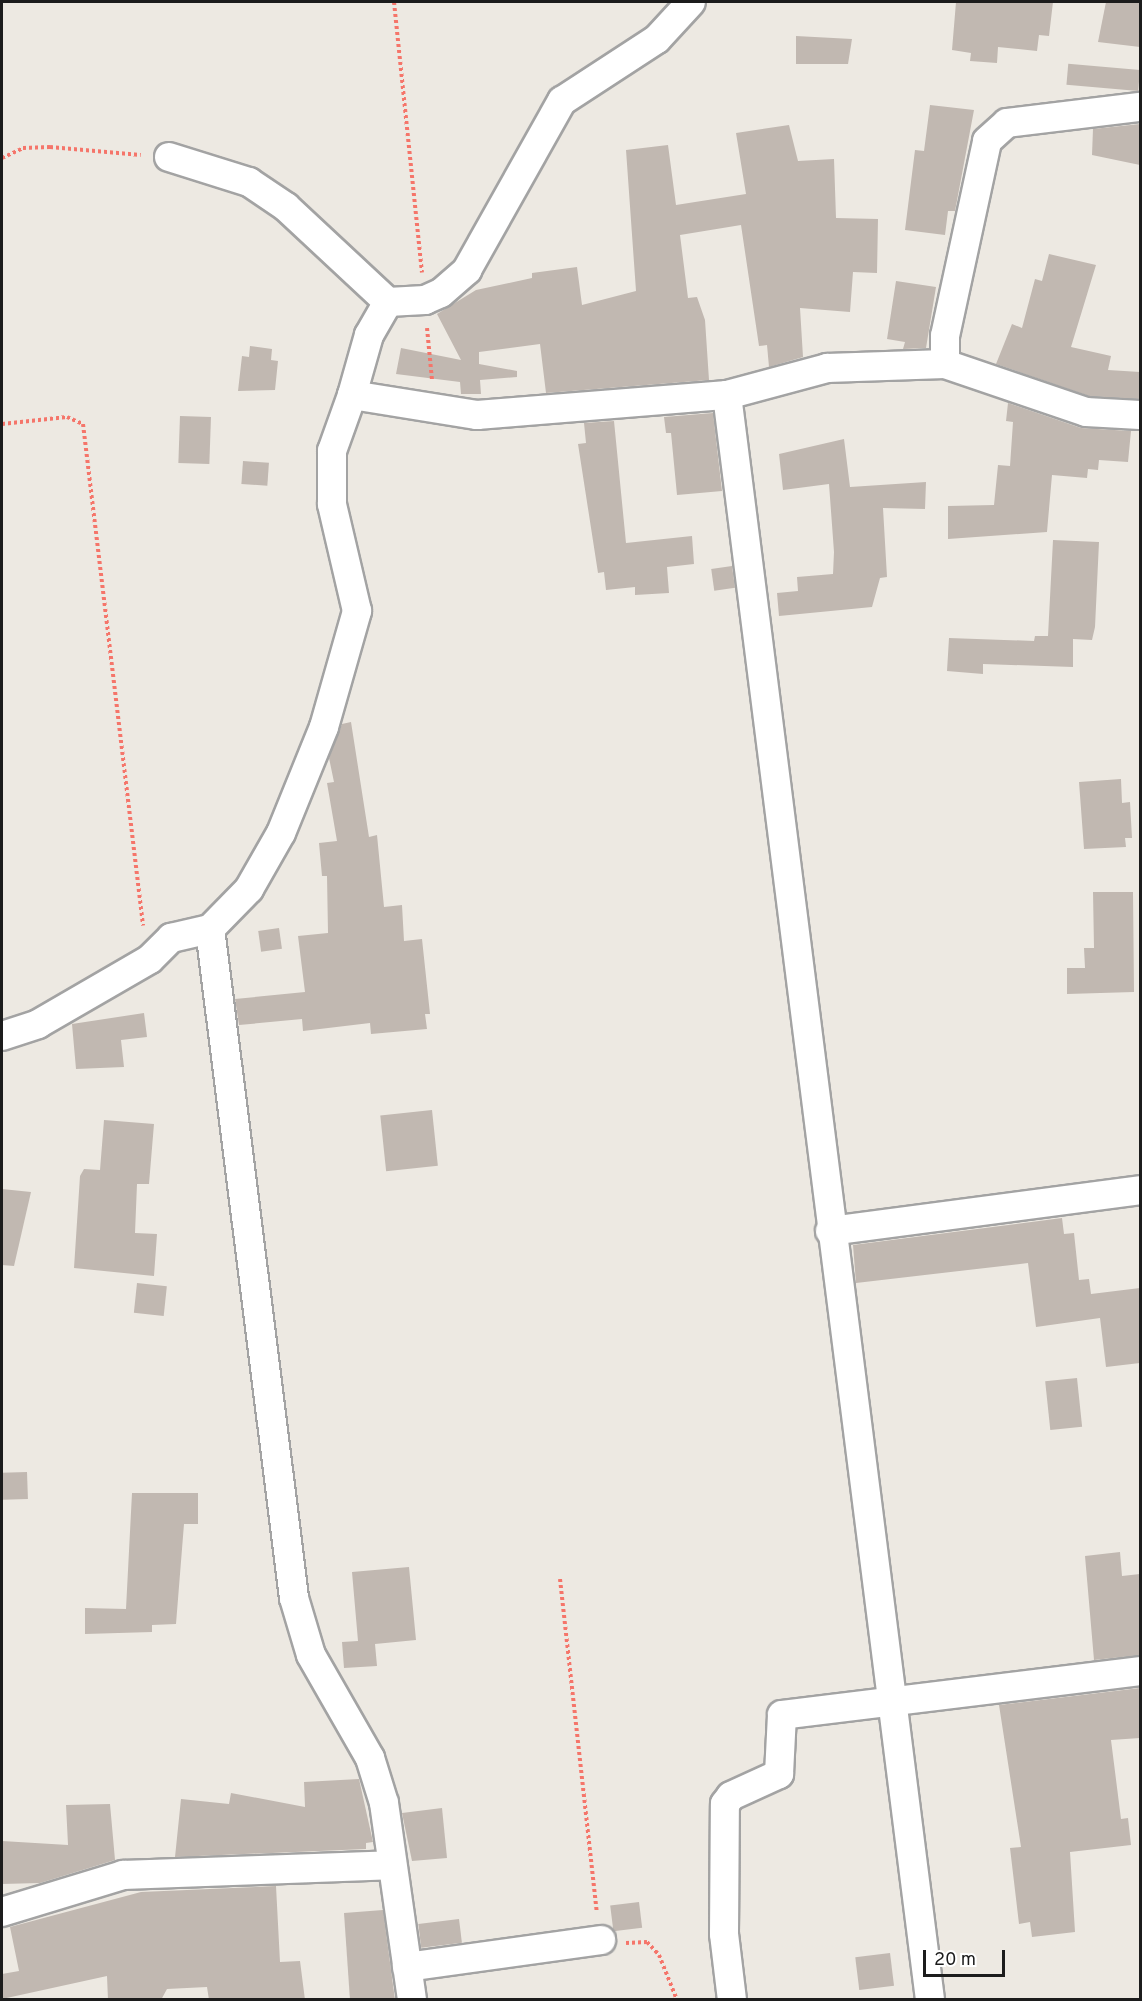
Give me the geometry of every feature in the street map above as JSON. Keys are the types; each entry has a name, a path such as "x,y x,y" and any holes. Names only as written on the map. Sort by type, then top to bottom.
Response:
{"street":[{"path":"169,157 208,166 277,201 388,302 425,300 441,293 467,270 562,101 657,39 691,2"},
{"path":"945,364 945,336 987,141 1007,123 1140,107"},
{"path":"2,1036 38,1024 150,959 171,938 210,929 249,888 281,833 324,727 357,611 333,504 332,451 352,395 369,335 388,302"},
{"path":"352,395 434,405 477,415 728,395 827,368 945,364 1086,412 1140,415"},
{"path":"728,395 830,1231 894,1704 930,2000"},
{"path":"210,929 294,1598 311,1654 370,1758 384,1803 390,1865 412,2000"},
{"path":"830,1231 1140,1190"},
{"path":"732,2000 724,1934 725,1804 731,1796 779,1774 782,1715 894,1704 1140,1671"},
{"path":"2,1912 123,1875 390,1865"},
{"path":"407,1967 601,1940"}],"path":[{"path":"394,2 434,405"},
{"path":"2,158 23,148 50,147 169,157"},
{"path":"2,424 67,417 83,424 150,959"},
{"path":"560,1580 601,1940 647,1942 659,1955 677,2000"}],"building":[{"path":"956,2 1053,2 1049,36 1039,35 1037,51 998,47 997,63 970,61 971,53 952,50"},
{"path":"1106,2 1140,2 1140,47 1098,42"},
{"path":"796,36 852,39 848,64 796,64"},
{"path":"1068,64 1140,70 1138,91 1066,85"},
{"path":"930,105 974,110 955,211 948,211 945,235 905,230 915,150 924,151"},
{"path":"1140,124 1140,165 1092,155 1093,129"},
{"path":"789,125 798,161 834,159 836,218 878,219 877,273 853,272 850,312 800,308 803,357 769,367 767,345 759,346 741,225 680,235 688,298 697,297 705,320 709,380 546,393 540,344 479,352 479,364 517,371 517,377 480,380 481,394 461,394 460,382 396,374 401,348 461,360 437,314 476,290 532,278 532,273 577,267 582,305 636,291 626,150 668,145 676,205 746,194 736,133"},
{"path":"1049,254 1096,265 1071,347 1111,356 1108,370 1140,372 1140,399 1089,396 996,364 1012,324 1022,328 1035,279 1042,281"},
{"path":"896,281 936,287 926,348 903,349 905,342 887,339"},
{"path":"250,346 272,349 271,360 278,361 275,390 238,391 242,356 249,357"},
{"path":"1008,403 1081,428 1131,431 1128,462 1099,460 1098,470 1088,469 1087,478 1052,475 1047,532 948,539 948,506 994,505 998,465 1010,466 1013,422 1006,421"},
{"path":"713,413 722,491 677,495 671,433 666,433 664,417"},
{"path":"180,416 211,417 209,464 178,463"},
{"path":"614,421 626,543 692,536 694,564 667,567 669,593 635,595 635,587 606,590 604,572 598,573 578,444 586,443 584,423"},
{"path":"844,439 850,487 926,482 925,509 883,508 887,577 880,578 872,607 779,616 777,593 798,591 797,577 833,574 834,552 829,484 783,490 779,454"},
{"path":"243,461 269,463 267,486 241,484"},
{"path":"1053,540 1099,542 1095,627 1092,640 1073,639 1073,667 983,664 983,674 947,671 949,638 1034,641 1035,636 1048,636"},
{"path":"732,566 735,588 714,591 711,569"},
{"path":"351,722 369,837 377,835 384,907 402,905 404,941 422,939 430,1014 425,1014 427,1029 371,1034 370,1023 303,1031 302,1019 239,1025 235,999 305,992 298,936 328,933 327,876 322,876 319,843 337,841 327,783 334,782 329,758 342,724"},
{"path":"1121,779 1122,803 1130,802 1132,838 1125,838 1126,847 1084,849 1079,782"},
{"path":"1093,892 1133,892 1134,992 1067,994 1067,968 1085,968 1084,948 1094,948"},
{"path":"279,928 282,949 261,952 258,931"},
{"path":"144,1013 147,1037 121,1040 124,1067 76,1069 72,1024"},
{"path":"432,1110 438,1166 386,1171 380,1115"},
{"path":"104,1120 154,1124 149,1184 137,1184 135,1233 157,1234 154,1276 74,1268 80,1176 84,1169 100,1170"},
{"path":"2,1189 31,1192 14,1266 2,1265"},
{"path":"1062,1218 1064,1234 1074,1233 1079,1280 1089,1279 1091,1294 1140,1288 1140,1363 1106,1367 1100,1318 1036,1327 1028,1263 856,1283 853,1245"},
{"path":"137,1283 167,1286 164,1316 134,1313"},
{"path":"1077,1378 1082,1427 1050,1430 1045,1381"},
{"path":"27,1472 28,1499 3,1500 2,1473"},
{"path":"132,1493 198,1493 198,1524 184,1524 176,1624 152,1625 152,1632 85,1634 85,1608 126,1609"},
{"path":"1120,1552 1122,1576 1140,1574 1140,1655 1094,1660 1085,1556"},
{"path":"409,1567 416,1640 375,1644 377,1666 344,1668 342,1642 358,1641 352,1572"},
{"path":"1140,1688 1140,1738 1111,1740 1121,1819 1128,1818 1131,1845 1070,1852 1075,1932 1032,1937 1030,1922 1019,1924 1010,1848 1021,1847 999,1705"},
{"path":"359,1779 373,1842 366,1843 366,1849 175,1857 181,1799 229,1804 231,1793 305,1807 304,1782"},
{"path":"110,1804 115,1860 40,1883 2,1884 2,1841 68,1845 66,1805"},
{"path":"442,1808 447,1858 412,1861 402,1813"},
{"path":"276,1886 280,1962 300,1961 305,2000 209,2000 207,1987 167,1989 161,2000 108,2000 107,1976 2,1999 2,1974 19,1971 10,1927 141,1892"},
{"path":"639,1902 642,1928 613,1931 610,1906"},
{"path":"383,1910 395,2000 350,2000 344,1913"},
{"path":"459,1919 462,1943 421,1948 418,1924"},
{"path":"890,1953 894,1986 859,1990 855,1957"}]}
